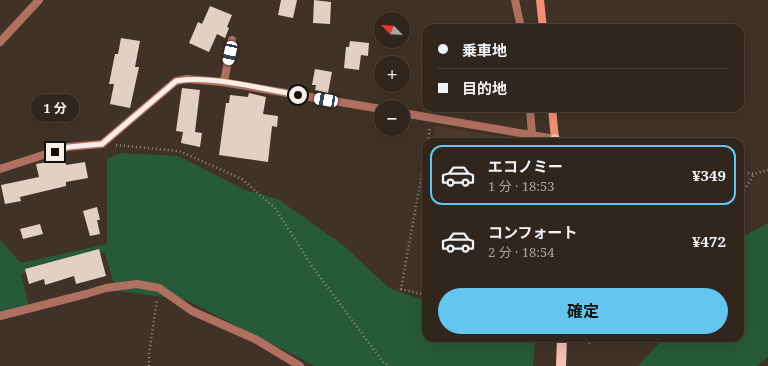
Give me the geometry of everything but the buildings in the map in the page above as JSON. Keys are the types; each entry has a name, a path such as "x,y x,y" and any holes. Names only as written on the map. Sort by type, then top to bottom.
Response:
{"main road":[{"path":"561,366 562,342"}],"street":[{"path":"0,42 39,0"},
{"path":"515,0 520,24"},
{"path":"540,0 543,24"},
{"path":"224,82 232,40"},
{"path":"0,169 68,147 102,144 176,81 187,79 224,82 374,109"},
{"path":"530,112 532,135"},
{"path":"552,112 555,138"},
{"path":"410,114 546,138"},
{"path":"0,316 106,288 138,284 159,288 192,311 255,339 300,366"}],"path":[{"path":"429,138 432,118"},
{"path":"102,144 178,151 242,179 275,208 312,266 383,362 390,366"},
{"path":"744,173 754,174 768,170"},
{"path":"422,173 401,289 422,294"},
{"path":"744,190 754,174"},
{"path":"150,366 149,354 159,288"}],"shaded area":[{"path":"435,126 512,138 434,138"}],"green space":[{"path":"121,153 178,156 245,190 278,199 344,246 389,288 422,300 422,342 535,342 533,366 315,366 186,300 116,291 105,253 21,274 29,306 24,314 0,320 0,240 21,263 107,244 107,159"},
{"path":"768,223 768,357 757,366 638,366 660,342 744,342 744,236"}],"route":[{"path":"55,152 68,147 102,144 176,81 187,79 222,82 298,95"}]}
